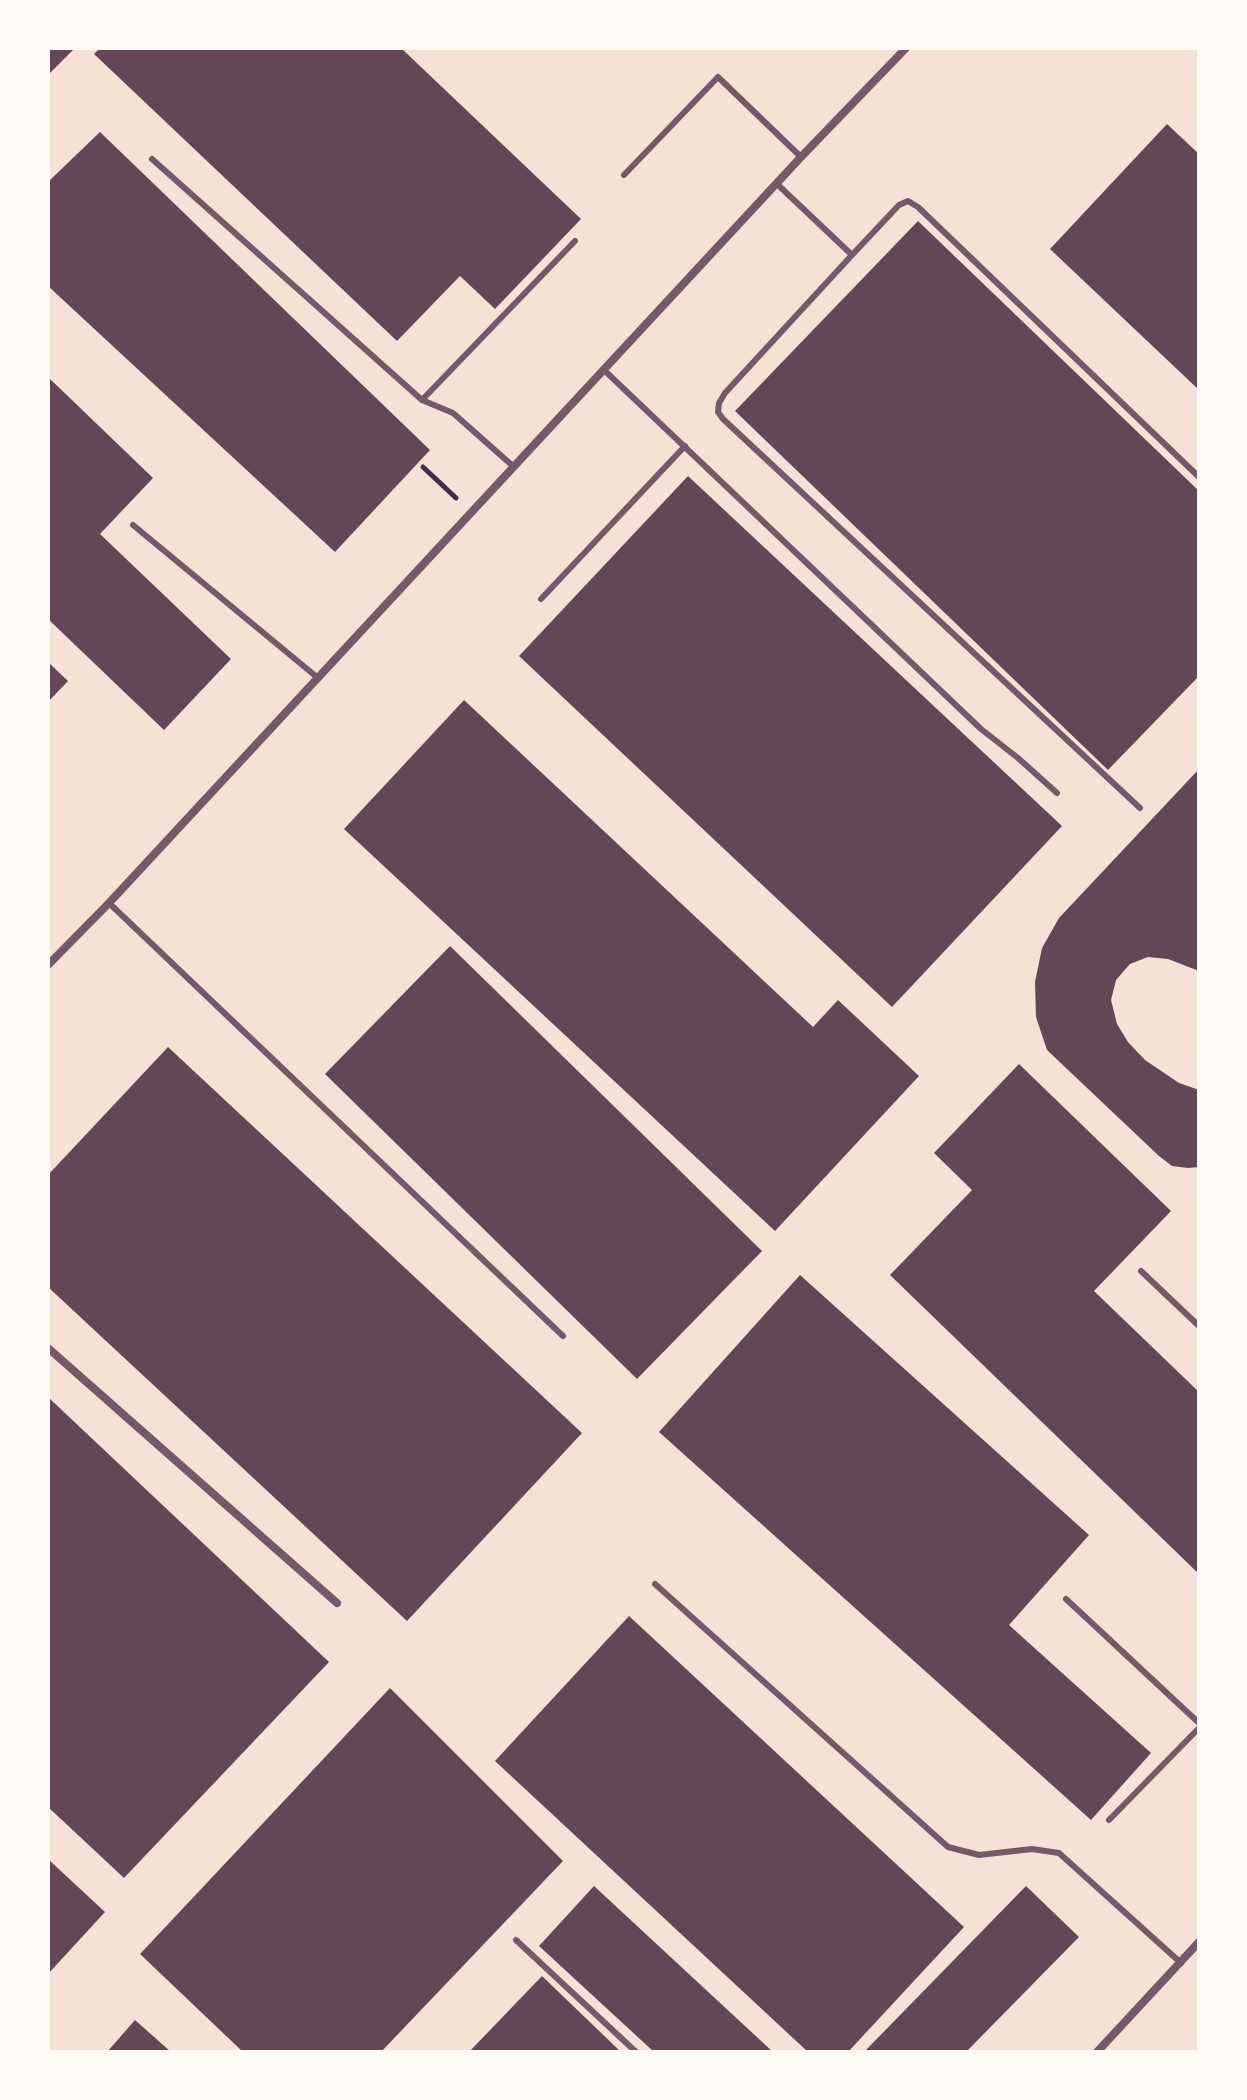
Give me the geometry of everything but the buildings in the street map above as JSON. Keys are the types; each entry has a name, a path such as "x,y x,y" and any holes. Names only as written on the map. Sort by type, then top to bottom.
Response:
{"street":[{"path":"49,961 109,903 801,157 906,48"},
{"path":"48,1348 337,1603"},
{"path":"1097,2052 1199,1942"}],"lane":[{"path":"624,175 718,77 801,157"},
{"path":"152,159 422,400 453,413 514,467"},
{"path":"777,184 852,255"},
{"path":"1140,808 735,430 718,412 719,403 899,205 913,202 1199,477"},
{"path":"422,400 575,241"},
{"path":"604,370 981,729 1057,793"},
{"path":"541,599 685,446"},
{"path":"133,525 318,678"},
{"path":"109,903 563,1336"},
{"path":"1141,1271 1199,1326"},
{"path":"655,1584 948,1847 979,1855 1032,1849 1059,1853 1181,1963"},
{"path":"1066,1599 1199,1726 1109,1820"},
{"path":"516,1940 636,2052"}],"path":[{"path":"423,467 472,512"}]}
